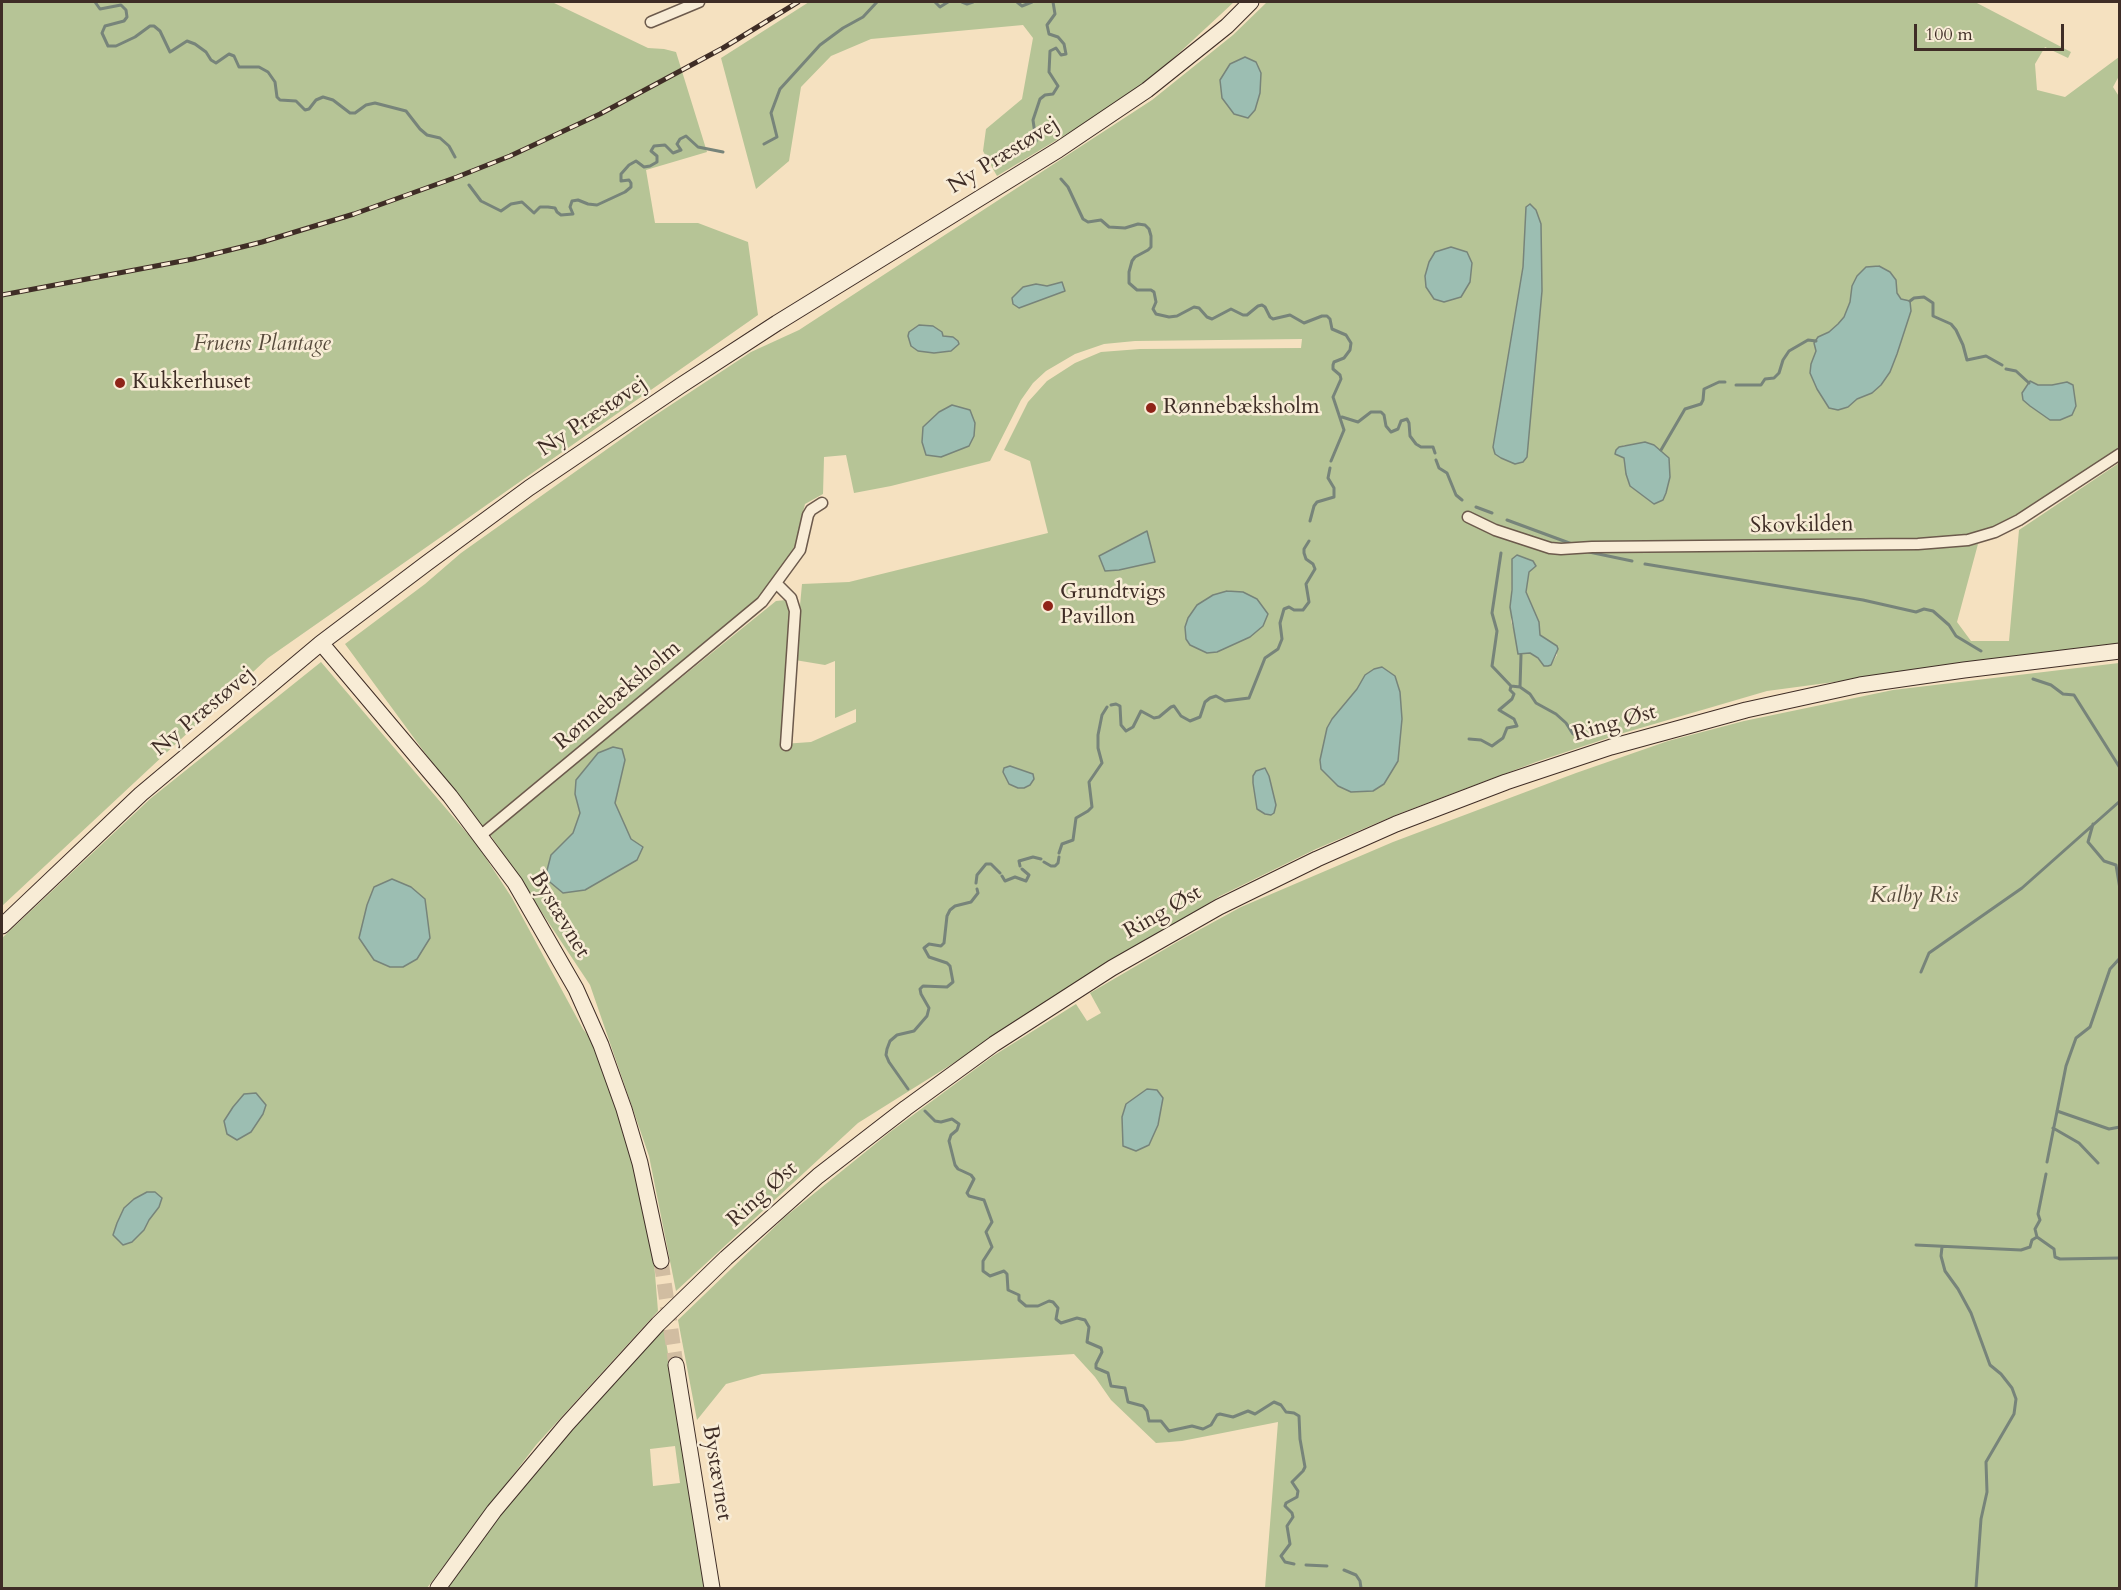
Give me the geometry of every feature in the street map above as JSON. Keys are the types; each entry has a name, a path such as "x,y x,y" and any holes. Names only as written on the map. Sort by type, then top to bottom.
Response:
{"street":[{"name":"Ny Præstøvej","path":"2,926 141,794 321,643 529,488 777,323 1058,150 1146,90 1227,26 1251,2"},
{"path":"651,22 699,6"},
{"name":"Skovkilden","path":"1468,517 1495,530 1550,548 1561,549 1918,544 1968,540 1995,532 2019,520 2120,454"},
{"name":"Rønnebæksholm","path":"480,836 762,602 800,550 808,515 815,506 822,503"},
{"path":"777,584 791,598 795,611 786,745"},
{"name":"Bystævnet","path":"321,643 450,796 515,884 547,936 576,989 601,1045 624,1109 640,1163 661,1261"},
{"name":"Ring Øst","path":"438,1588 494,1511 567,1424 658,1324 726,1258 818,1176 994,1044 1112,968 1219,907 1317,859 1396,824 1506,782 1611,747 1746,710 1860,685 2120,651"},
{"name":"Bystævnet","path":"675,1365 712,1588"}],"green space":[{"name":"Fruens Plantage","path":"2,2 552,2 648,48 676,52 707,152 646,170 655,223 698,223 748,242 758,315 268,658 2,906"},
{"path":"809,2 1234,2 1138,91 997,176 983,151 986,129 1022,99 1033,38 1023,25 871,39 831,56 801,87 789,161 756,189 721,58"},
{"path":"1267,2 1975,2 2071,52 2068,58 2045,47 2035,64 2037,90 2065,97 2119,57 2119,76 2113,87 2120,98 2119,448 1994,529 1967,535 1918,540 1548,550 1919,550 1978,544 1957,622 1971,641 2009,641 2019,530 2119,463 2119,644 1767,691 1620,734 1536,762 1398,814 1316,849 1220,896 858,1123 676,1291 649,1156 590,985 489,833 776,601 786,600 792,611 783,744 811,742 856,722 856,709 835,718 835,661 825,665 795,660 802,584 849,582 1048,533 1030,461 1004,450 1028,402 1047,381 1075,363 1101,352 1140,349 1301,348 1302,339 1135,341 1104,344 1075,354 1046,371 1033,383 1021,400 990,461 891,486 854,493 846,455 824,457 823,494 805,504 794,550 758,598 480,828 345,644 425,584 461,553 648,420 751,352 799,330 1152,100 1233,35","holes":["1624,445 1631,445 1654,504 1630,486 1624,458 1615,454","1512,559 1536,566 1529,572 1526,592 1539,622 1540,635 1557,646 1557,655 1551,665 1548,666 1530,653 1519,654 1511,621","624,760 615,803 631,839 551,855 573,833 580,813 575,794"]},
{"path":"321,662 478,846 512,898 583,1029 597,1047 636,1166 654,1262 658,1311 536,1445 427,1588 2,1588 2,938 150,799"},
{"name":"Kalby Ris","path":"2119,663 2119,1588 1265,1588 1278,1422 1182,1441 1156,1443 1111,1400 1095,1377 1074,1354 762,1374 726,1384 697,1420 678,1320 785,1217 890,1132 993,1056 1076,1004 1087,1021 1101,1013 1090,993 1241,907 1393,842 1668,741 1744,721 1893,690"},
{"path":"664,1329 706,1588 443,1588 497,1514 594,1402","holes":["675,1446 680,1483 653,1486 650,1449"]}],"water":[{"path":"1245,57 1256,62 1261,73 1260,93 1255,110 1248,118 1234,114 1222,98 1220,80 1230,64"},
{"path":"1530,204 1536,210 1541,224 1542,291 1527,457 1523,462 1515,464 1495,454 1493,447 1523,267 1526,207"},
{"path":"1451,247 1467,252 1472,263 1470,282 1461,297 1444,302 1434,299 1426,287 1425,276 1435,252"},
{"path":"1879,266 1890,272 1896,280 1897,293 1901,299 1910,301 1911,311 1897,354 1890,372 1872,393 1857,399 1848,407 1838,410 1829,408 1810,373 1816,351 1814,343 1818,337 1829,332 1844,317 1857,276 1866,267"},
{"path":"1062,282 1065,291 1019,308 1013,304 1012,298 1023,287 1036,284 1047,286"},
{"path":"919,325 933,326 942,332 943,336 953,337 959,344 951,351 934,353 918,351 911,346 908,336 909,332"},
{"path":"2030,381 2038,385 2067,382 2073,385 2076,406 2072,415 2060,420 2050,420 2030,406 2023,400 2022,393"},
{"path":"952,405 970,410 975,423 974,436 969,446 941,457 926,455 922,442 923,427 939,412"},
{"path":"1645,442 1654,445 1669,458 1670,477 1666,493 1663,500 1654,504 1630,486 1624,458 1615,454 1619,447"},
{"path":"1147,531 1155,562 1105,571 1099,556"},
{"path":"1517,555 1533,561 1536,566 1529,572 1526,592 1539,622 1540,635 1558,649 1551,665 1548,666 1544,666 1530,653 1518,654 1510,607 1512,559"},
{"path":"1227,591 1243,592 1257,599 1268,614 1263,626 1250,637 1217,652 1207,653 1190,645 1186,639 1185,627 1188,618 1197,605 1213,595"},
{"path":"1382,667 1395,676 1400,692 1402,719 1398,761 1384,784 1373,791 1351,792 1338,786 1321,769 1320,760 1327,728 1365,675"},
{"path":"613,747 622,749 625,760 615,803 631,839 643,847 637,860 585,890 563,893 545,878 551,855 573,833 580,813 575,794 576,780 598,753"},
{"path":"1010,766 1033,774 1034,779 1030,785 1018,788 1009,784 1003,772 1004,768"},
{"path":"1265,768 1276,805 1271,815 1257,809 1253,783 1256,771"},
{"path":"392,879 411,887 425,899 430,938 417,959 403,967 390,967 374,960 359,938 374,887"},
{"path":"1147,1089 1157,1090 1163,1098 1158,1125 1149,1145 1136,1151 1123,1146 1122,1117 1126,1104"},
{"path":"256,1093 266,1105 263,1114 251,1132 237,1140 227,1134 224,1121 244,1094"},
{"path":"147,1192 155,1192 162,1198 159,1207 144,1230 132,1242 123,1245 113,1235 117,1223 124,1208"}],"waterway":[{"path":"95,2 100,9 121,5 126,10 127,17 124,21 105,26 102,33 108,46 116,46 135,37 150,26 154,26 160,31 170,52 187,41 206,52 216,63 229,54 234,56 239,67 259,67 268,72 275,82 277,97 280,100 296,101 305,110 323,97 333,100 350,113 355,113 366,105 375,103 406,111 427,135 440,138 449,146 455,157"},
{"path":"764,144 777,137 771,113 780,89 820,45 863,17 877,2"},
{"path":"935,2 940,7 948,2"},
{"path":"962,2 967,4 973,2"},
{"path":"1017,2 1022,6 1032,2"},
{"path":"1036,141 1033,120 1040,99 1045,95 1053,94 1058,86 1049,72 1050,51 1056,48 1061,55 1066,54 1064,44 1058,37 1049,34 1047,25 1055,14 1053,2"},
{"path":"469,185 481,201 501,211 511,204 522,202 534,213 540,207 548,207 555,208 561,215 573,214 570,207 572,201 578,200 597,205 631,187 629,180 621,181 621,174 636,161 644,167 657,162 657,156 651,151 654,146 665,145 673,153 681,150 677,144 686,136 698,147 723,152"},
{"path":"1061,179 1068,187 1083,219 1088,222 1101,220 1109,227 1125,228 1138,224 1145,225 1149,229 1151,247 1132,261 1129,283 1137,290 1154,292 1156,302 1153,309 1156,314 1177,316 1194,307 1199,308 1212,319 1231,309 1247,315 1262,305 1273,319 1290,315 1304,323 1327,316 1332,329 1346,335 1351,343 1350,350 1344,358 1334,362 1333,365 1333,369 1341,379 1333,397 1344,430 1331,461"},
{"path":"1910,301 1924,297 1933,303 1933,316 1951,324 1956,330 1967,360 1986,356 2002,365"},
{"path":"1736,385 1761,385 1765,379 1774,378 1779,373 1789,351 1808,340 1816,341"},
{"path":"2006,369 2016,371 2029,383"},
{"path":"1661,450 1685,409 1701,404 1704,389 1719,382 1725,382"},
{"path":"1342,417 1358,422 1371,412 1381,412 1391,432 1398,429 1401,421 1407,419 1410,436 1416,444 1421,447 1433,447 1435,453"},
{"path":"1436,460 1439,468 1447,473 1456,495 1462,500"},
{"path":"1310,521 1317,502 1334,497 1334,488 1328,478 1330,468"},
{"path":"1476,507 1492,513"},
{"path":"1507,520 1572,544"},
{"path":"1111,705 1120,706 1121,725 1126,731 1133,727 1141,711 1154,718 1174,706 1181,716 1190,721 1200,717 1205,702 1210,698 1216,696 1225,701 1249,698 1265,658 1278,649 1282,639 1280,623 1284,609 1289,607 1294,610 1303,610 1309,602 1306,584 1315,569 1304,553 1309,541"},
{"path":"1589,552 1632,561"},
{"path":"1501,553 1492,613 1497,631 1492,666 1511,686 1520,687 1530,694 1536,703 1556,714 1573,734"},
{"path":"1645,564 1863,600 1916,612 1924,609 1933,611 1949,625 1956,636 1981,651"},
{"path":"1520,687 1521,655"},
{"path":"2033,679 2051,685 2063,694 2074,695 2120,768"},
{"path":"1469,739 1481,740 1492,746 1503,738 1507,728 1517,726 1514,719 1499,710 1512,699 1514,694 1510,690 1511,686"},
{"path":"1059,853 1062,844 1073,840 1076,818 1092,807 1089,782 1102,763 1098,748 1098,735 1102,715 1107,707"},
{"path":"1921,972 1929,953 2022,888 2120,801"},
{"path":"2093,824 2088,842 2104,861 2116,865 2120,889"},
{"path":"1020,866 1019,861 1033,857 1041,859"},
{"path":"1044,862 1055,866 1059,857"},
{"path":"976,883 977,875 986,864 991,864 1000,873"},
{"path":"1002,876 1005,881 1015,877 1026,881 1029,875 1022,869"},
{"path":"908,1089 889,1062 886,1055 887,1049 890,1041 897,1035 914,1031 927,1016 929,1008 920,989 923,986 947,987 953,982 950,966 929,957 924,948 929,944 941,946 944,943 947,916 950,910 955,906 971,902 978,893 977,889"},
{"path":"2047,1162 2066,1066 2076,1038 2090,1027 2110,969 2120,958"},
{"path":"925,1111 935,1121 952,1119 959,1124 949,1141 955,1165 974,1179 967,1193 969,1196 984,1200 992,1222 986,1232 992,1247 983,1261 983,1271 990,1276 1004,1271 1007,1274 1008,1290 1019,1295 1019,1300 1026,1306 1053,1302 1058,1308 1056,1319 1061,1323 1077,1318 1085,1320 1089,1327 1087,1342 1101,1348 1102,1352 1096,1368 1108,1373 1111,1386 1125,1388 1128,1402 1143,1406 1147,1411 1149,1421 1161,1421 1169,1431 1192,1426 1203,1429 1211,1425 1217,1415 1233,1417 1248,1411 1255,1414 1274,1402 1281,1405 1286,1412 1299,1416 1305,1467 1292,1482 1298,1491 1297,1497 1285,1506 1293,1517 1287,1526 1290,1544 1281,1556 1285,1562 1294,1564"},
{"path":"2057,1111 2109,1129 2120,1127"},
{"path":"2053,1128 2079,1143 2098,1163"},
{"path":"2046,1174 2038,1214 2040,1220 2035,1229 2037,1237 2054,1249 2055,1257 2060,1259 2120,1258"},
{"path":"1916,1245 2021,1250 2030,1247 2032,1240 2037,1237"},
{"path":"1942,1247 1941,1256 1945,1271 1971,1313 1990,1365 2012,1388 2016,1399 2014,1414 1986,1462 1987,1492 1981,1519 1976,1588"},
{"path":"1306,1565 1327,1566"},
{"path":"1344,1570 1356,1575 1361,1588"}],"tunnel":[{"path":"661,1261 676,1365"}],"railway":[{"path":"2,295 193,259 262,242 354,214 457,177 510,156 600,114 723,48 798,2"}],"place":[{"name":"Kukkerhuset","path":"120,383"},
{"name":"Rønnebæksholm","path":"1151,408"},
{"name":"Grundtvigs Pavillon","path":"1048,606"}]}
